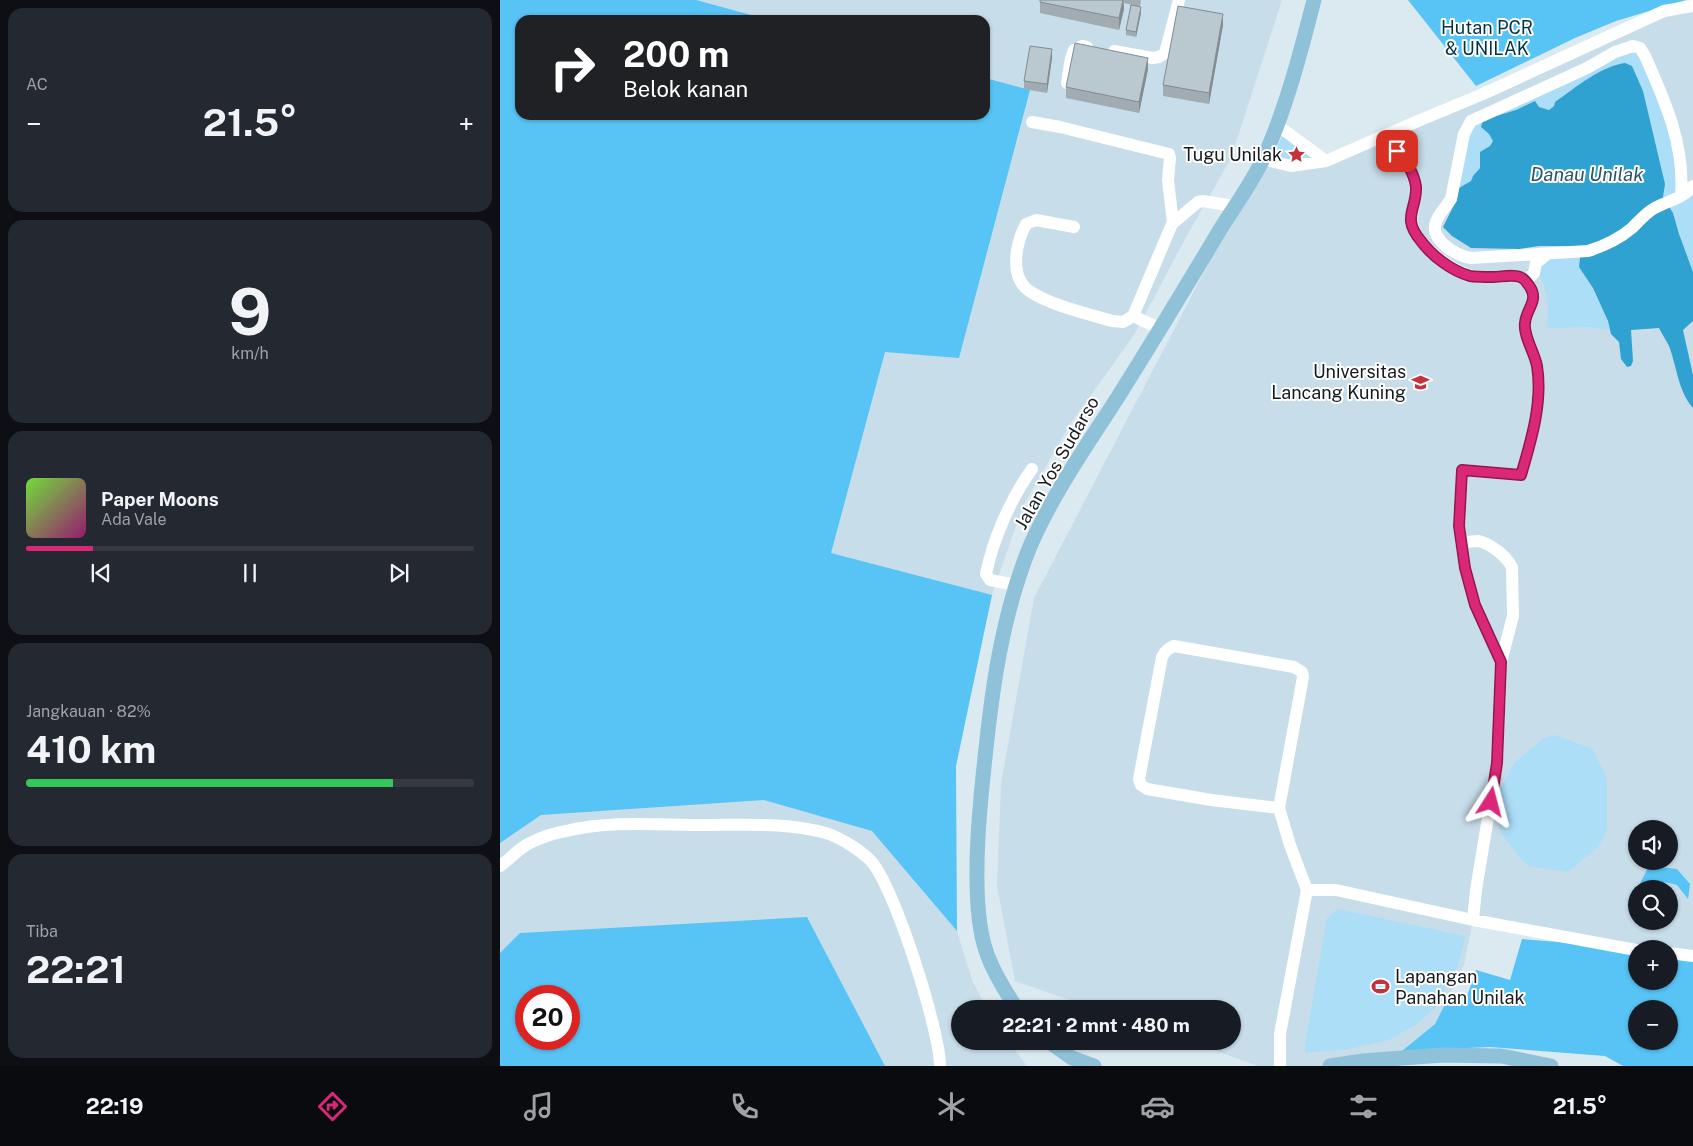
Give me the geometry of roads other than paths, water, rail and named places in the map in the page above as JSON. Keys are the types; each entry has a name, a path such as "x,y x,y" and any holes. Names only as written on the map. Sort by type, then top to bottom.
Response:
{"main road":[{"name":"Jalan Yos Sudarso","path":"1012,1000 985,949 978,890 978,828 991,707 1002,642 1016,585 1046,511 1161,329 1263,160 1305,35 1314,0"},
{"path":"1061,1050 1072,1058 1094,1066"},
{"path":"1330,1066 1362,1061 1444,1055 1501,1056 1551,1066"}],"street":[{"path":"1067,83 1072,54 1074,50 1082,46 1153,58 1159,57 1164,53 1179,0"},
{"path":"1263,160 1291,166 1326,161 1483,94 1664,11 1692,9"},
{"path":"1675,199 1683,176 1677,141 1669,113 1656,82 1640,48 1633,46 1615,52 1554,84 1471,121 1464,134 1451,199 1435,222 1434,227 1436,235 1452,251 1463,257 1576,253 1610,243 1623,235 1654,208 1675,199 1688,192 1693,186"},
{"path":"1032,122 1070,129 1169,154 1168,180 1173,223"},
{"path":"1276,125 1326,161"},
{"path":"1385,136 1410,166 1415,181 1415,196 1410,216 1416,233 1422,242 1454,269 1464,274 1478,277 1518,277 1526,281 1532,290 1534,298 1524,324 1537,365 1539,394 1521,475 1462,470 1459,526 1465,568 1475,605 1501,662"},
{"path":"1074,227 1036,220 1026,224 1016,257 1018,274 1022,283 1030,292 1047,299 1112,321 1123,322 1133,316 1173,223 1193,204 1198,202 1204,201 1234,206"},
{"path":"1526,281 1534,273 1536,263 1547,254"},
{"path":"1133,316 1161,329"},
{"path":"1016,585 990,580 986,574 988,562 998,534 1015,497 1032,469"},
{"path":"1461,543 1479,541 1495,549 1512,566 1512,616 1501,662 1497,763 1476,890 1473,920"},
{"path":"1279,808 1211,800 1147,789 1141,785 1139,779 1162,657 1165,651 1174,646 1294,667 1302,672 1304,678 1279,808 1290,845 1307,890 1280,1034 1280,1066"},
{"path":"500,866 529,843 564,831 599,824 766,826 809,829 830,835 856,849 871,861 889,892 914,961 935,1032 940,1066"},
{"path":"1307,890 1336,890 1473,920 1628,949"},
{"path":"1678,954 1693,956"}],"water":[{"name":"Danau Unilak","path":"1625,63 1632,66 1643,91 1665,184 1663,197 1673,213 1693,272 1693,321 1683,330 1693,375 1693,408 1684,394 1669,346 1659,328 1631,330 1633,361 1631,366 1627,367 1621,359 1619,342 1611,334 1608,321 1593,288 1579,267 1580,258 1574,247 1471,248 1452,236 1443,227 1453,207 1459,188 1471,181 1480,168 1480,152 1490,146 1493,141 1489,134 1481,127 1483,120 1516,110 1535,101 1539,107 1549,110 1554,106 1555,102 1588,78 1607,68"}],"place":[{"name":"Tugu Unilak","path":"1296,155"},
{"name":"Universitas Lancang Kuning","path":"1420,382"},
{"name":"Lapangan Panahan Unilak","path":"1381,987"}],"park label":[{"name":"Hutan PCR & UNILAK","path":"1487,38"}]}
